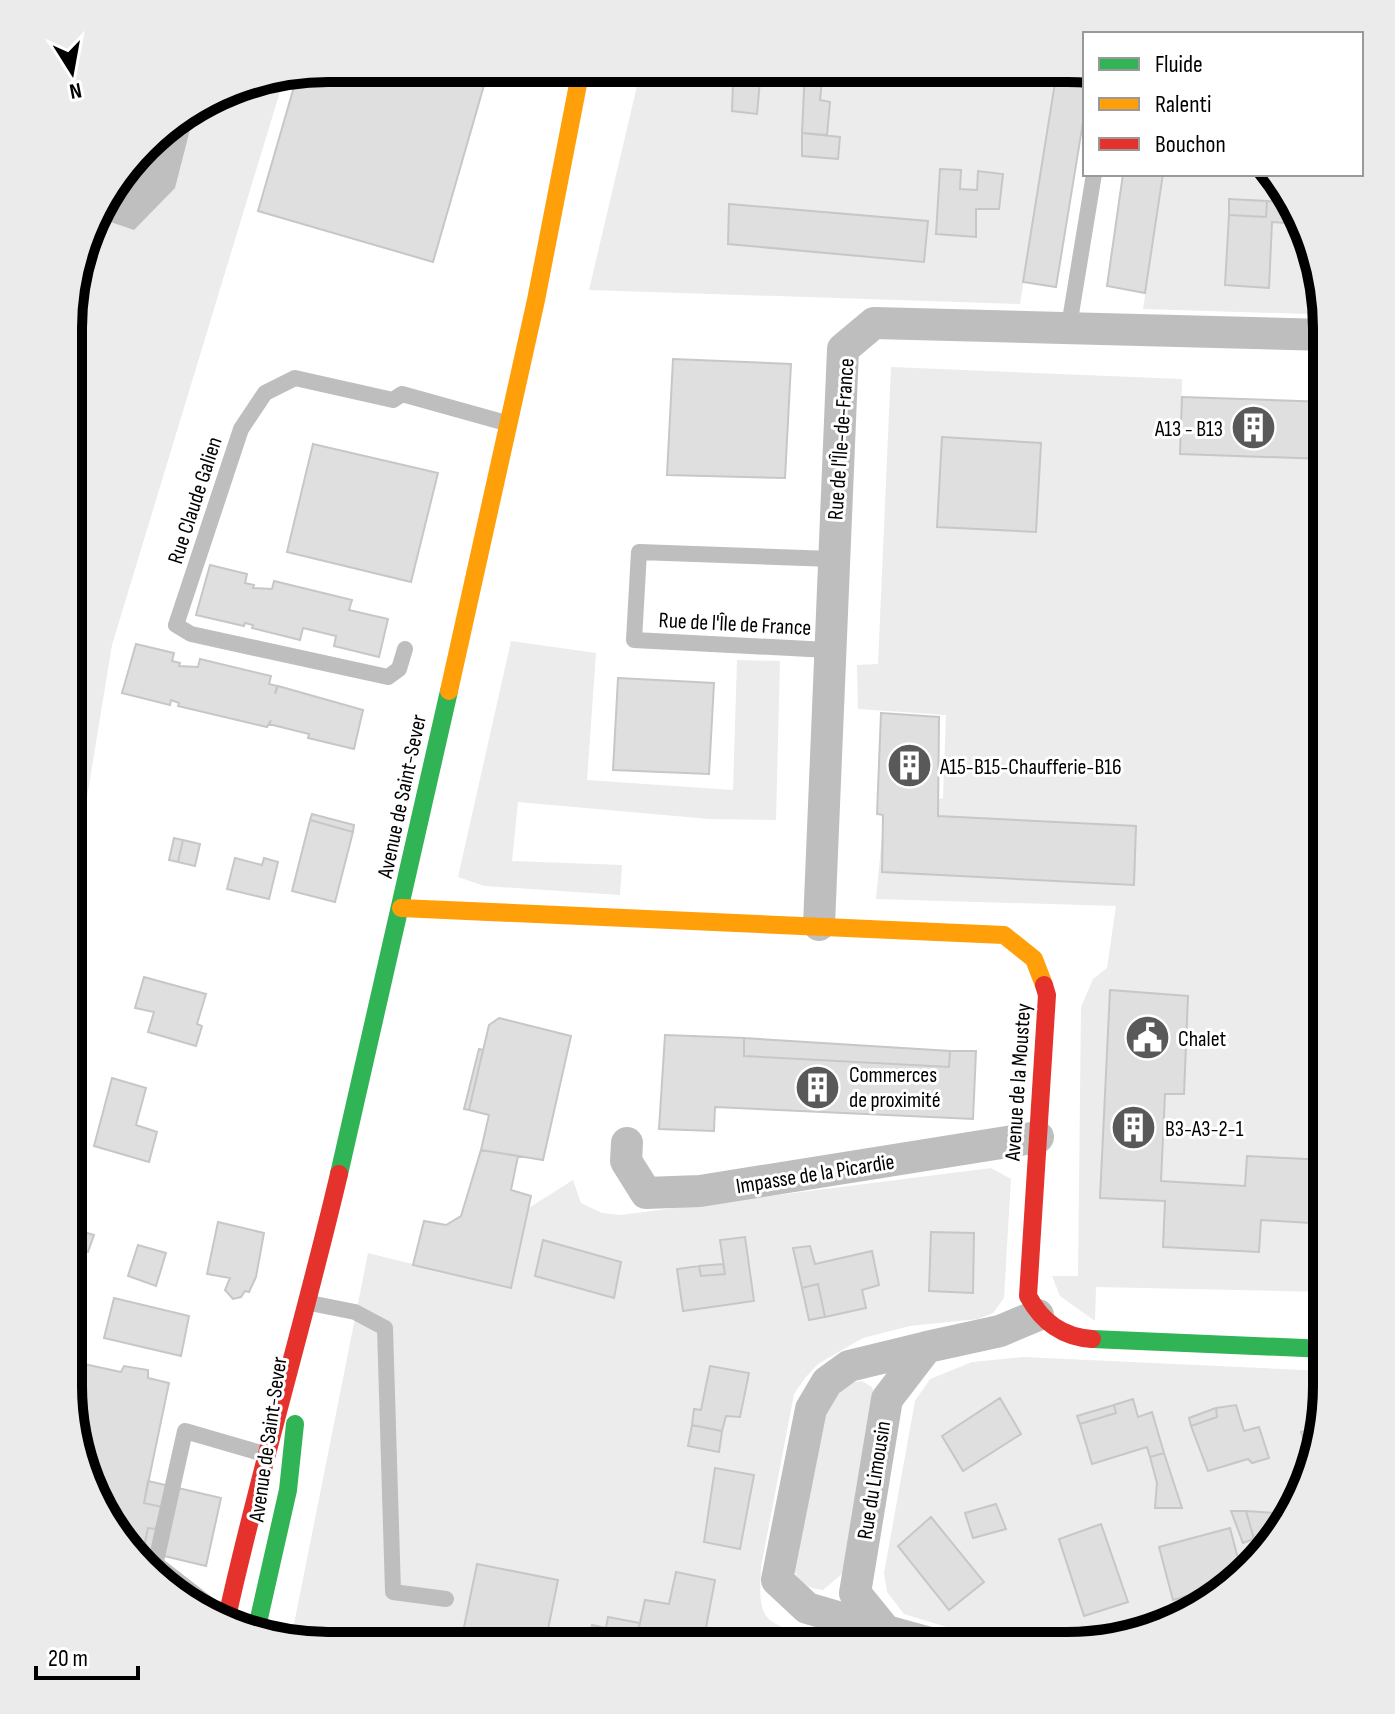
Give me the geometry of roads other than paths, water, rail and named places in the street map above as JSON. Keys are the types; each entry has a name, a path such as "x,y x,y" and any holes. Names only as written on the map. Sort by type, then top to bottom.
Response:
{"main road":[{"name":"Avenue de Saint-Sever","path":"227,1609 265,1454 309,1302 401,908 506,423 536,300 578,83"},
{"name":"Avenue de Saint-Sever","path":"536,300 594,107"},
{"name":"Avenue de la Moustey","path":"401,908 1004,935 1030,950 1039,964 1047,995 1028,1296 1038,1315"},
{"name":"Avenue de Saint-Sever","path":"258,1622 282,1517 309,1302"},
{"path":"1038,1315 1058,1333 1080,1338 1312,1348"}],"street":[{"name":"Rue de l'Île-de-France","path":"819,925 828,650 843,349 874,323 1313,335"},
{"name":"Impasse de la Picardie","path":"627,1143 626,1161 646,1193 700,1191 1038,1137"},
{"path":"886,1631 807,1608 777,1580 811,1409 827,1382 849,1366 1000,1331 1038,1315"},
{"name":"Rue du Limousin","path":"886,1631 855,1593 887,1399 927,1347"}],"lane":[{"path":"1069,326 1094,176"},
{"name":"Rue Claude Galien","path":"405,649 399,669 388,677 191,634 176,625 241,429 265,393 295,378 393,400 402,394 506,423"},
{"name":"Rue de l'Île de France","path":"828,650 634,640 639,552 832,559"},
{"path":"309,1302 355,1312 385,1328 393,1592 446,1599"},
{"path":"155,1561 185,1431 265,1454 282,1517"}],"place":[{"name":"A13 - B13","path":"1254,428"},
{"name":"A15-B15-Chaufferie-B16","path":"909,766"},
{"name":"Chalet","path":"1147,1038"},
{"name":"Commerces de proximité","path":"818,1087"},
{"name":"B3-A3-2-1","path":"1134,1128"}]}
